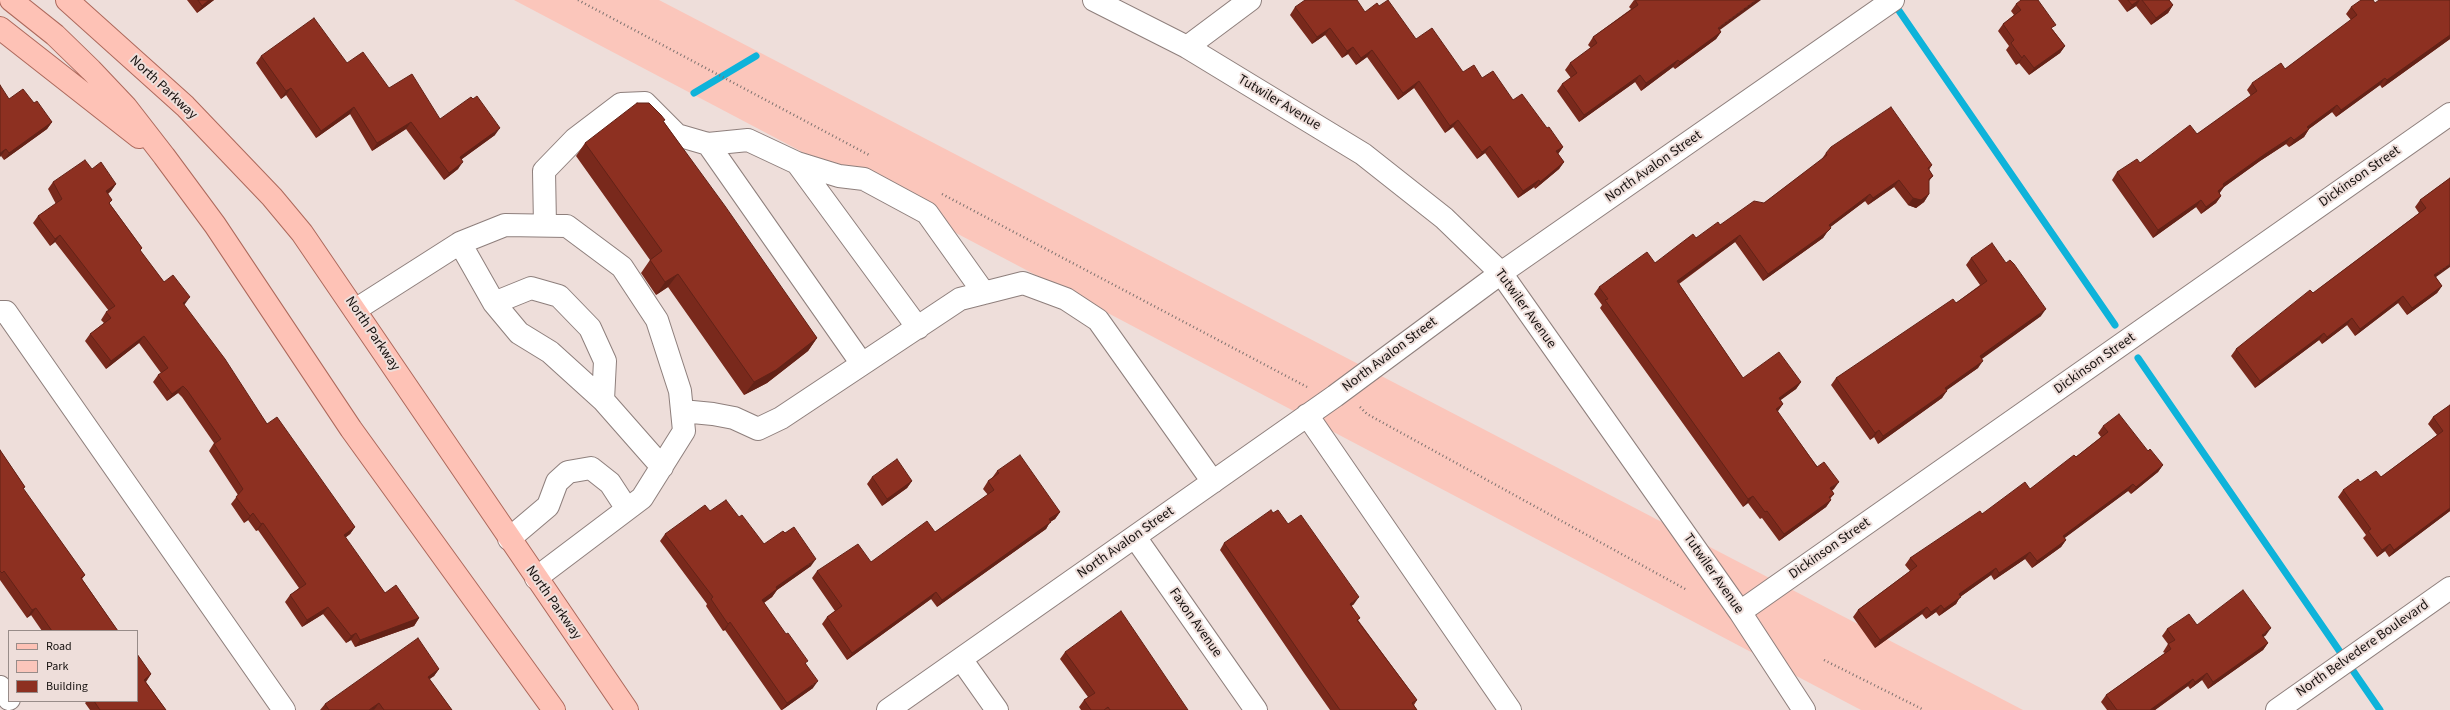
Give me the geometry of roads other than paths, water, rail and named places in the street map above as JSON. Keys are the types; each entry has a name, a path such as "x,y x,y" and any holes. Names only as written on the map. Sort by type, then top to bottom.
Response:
{"main road":[{"path":"11,0 54,35 91,70 126,107 164,156 228,244 351,429 554,710"},
{"name":"North Parkway","path":"67,0 185,106 272,197 302,233 509,539 627,710"},
{"path":"86,0 185,106"},
{"path":"0,28 45,66 164,156"}],"street":[{"name":"Tutwiler Avenue","path":"1094,0 1187,47 1363,154 1444,218 1501,273 1740,612 1804,710"},
{"path":"1187,47 1250,0"},
{"name":"North Avalon Street","path":"888,710 1307,415 1501,273 1887,4"},
{"path":"545,225 544,171 575,139 621,104 645,102 678,135 708,144 748,140 797,163 839,176 864,179 927,213 984,293"},
{"name":"Dickinson Street","path":"1740,612 2450,114"},
{"path":"708,144 862,364"},
{"path":"797,163 918,328"},
{"path":"355,310 460,243 505,225 567,226 622,267 657,320 680,391 684,431 642,498 536,578"},
{"path":"460,243 494,303 519,333 550,352 603,400 662,467"},
{"path":"682,411 734,418 758,429 781,418 960,299 1023,283 1066,298 1098,320 1213,482"},
{"path":"494,303 531,288 559,296 590,328 605,360 603,400"},
{"path":"0,312 6,312 284,710"},
{"path":"1307,415 1510,710"},
{"path":"509,539 548,506 557,482 568,472 591,468 610,483 628,509"},
{"name":"Faxon Avenue","path":"1135,537 1256,710"},
{"name":"North Belvedere Boulevard","path":"2276,710 2450,588"},
{"path":"961,659 997,710"},
{"path":"0,687 8,697"}],"waterway":[{"path":"1893,2 2115,325"},
{"path":"694,93 756,56"},
{"path":"2138,358 2380,710"}]}
